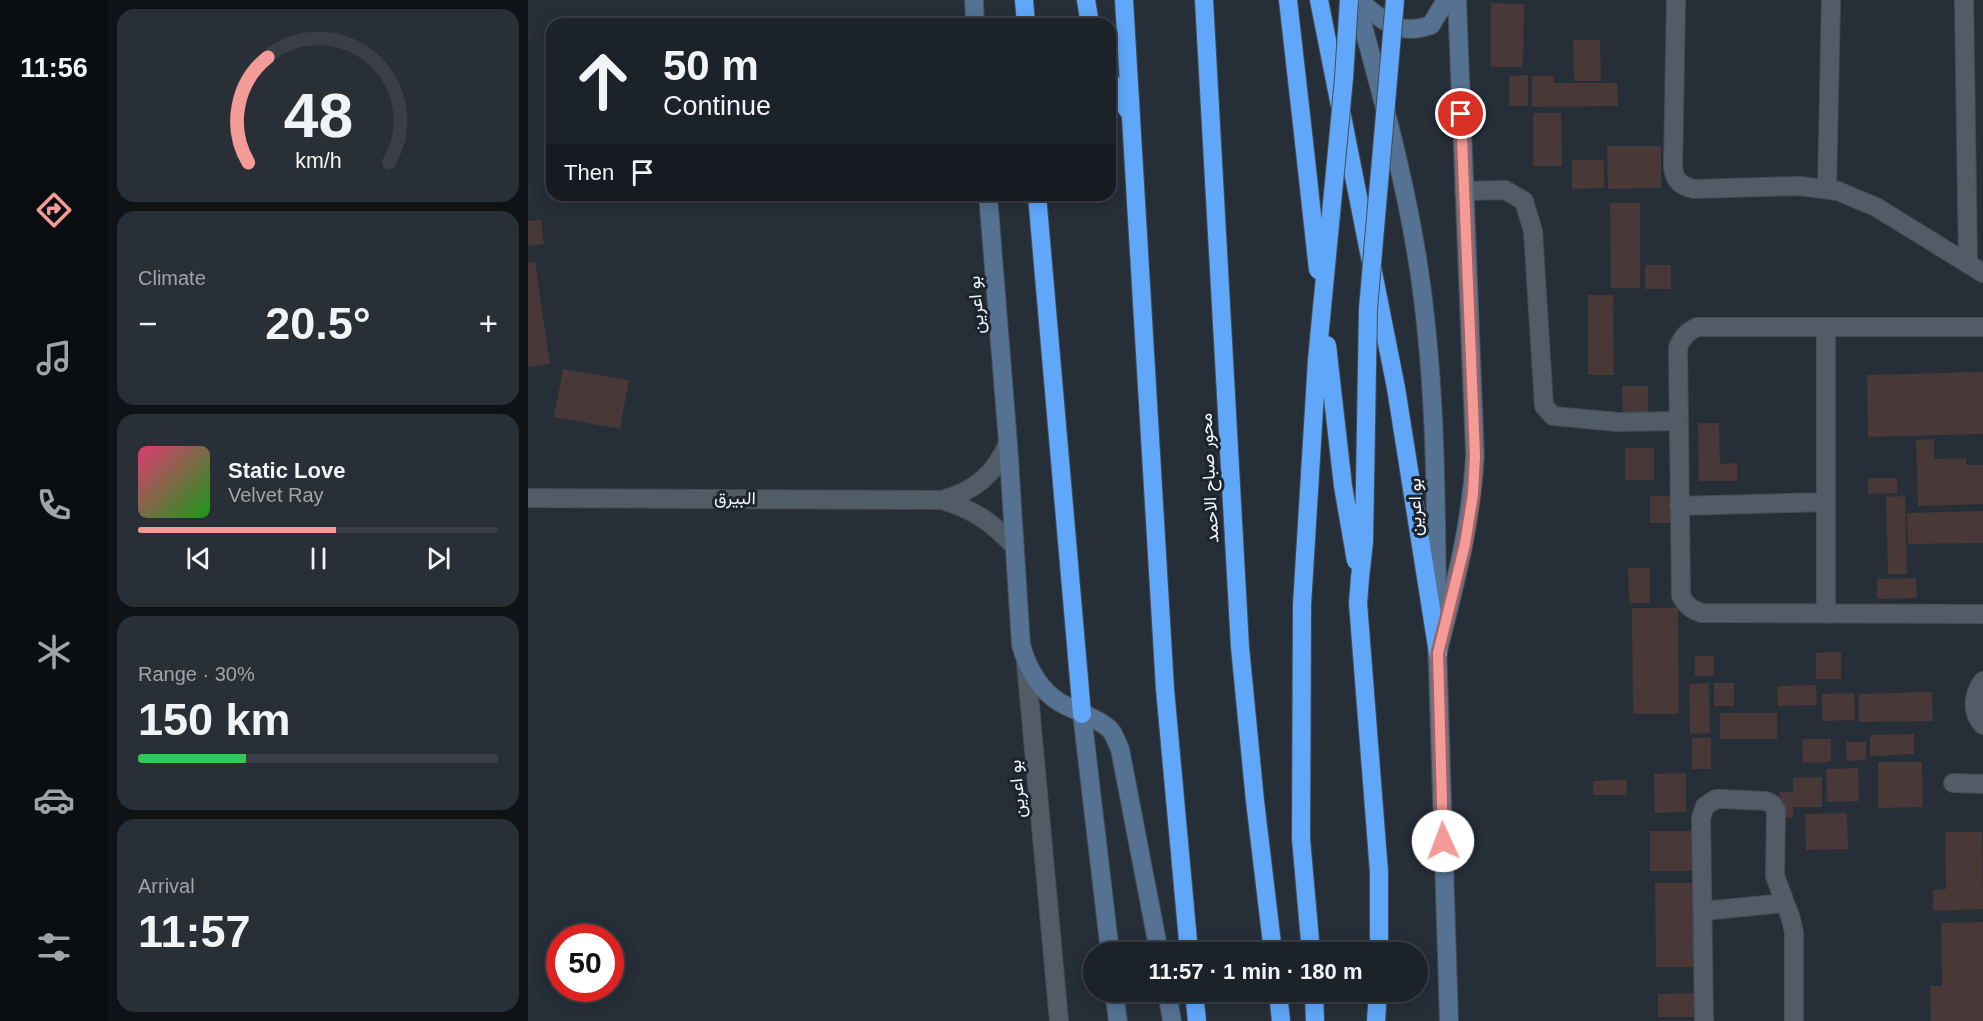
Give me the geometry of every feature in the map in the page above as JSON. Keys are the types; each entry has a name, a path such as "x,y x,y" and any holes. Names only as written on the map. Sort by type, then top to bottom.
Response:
{"highway":[{"path":"1024,0 1026,18"},
{"path":"1086,0 1089,18"},
{"path":"1124,0 1165,688 1188,942"},
{"name":"محور صباح الاحمد","path":"1204,0 1240,647 1272,942"},
{"path":"1288,0 1343,486 1360,578"},
{"path":"1319,0 1396,388 1438,653"},
{"path":"1310,942 1301,838 1302,605 1317,360 1344,78 1349,0"},
{"path":"1379,942 1379,872 1358,603 1364,541 1368,309 1395,0"},
{"path":"1116,90 1131,114"},
{"path":"1038,201 1082,714"},
{"path":"1195,1002 1197,1021"},
{"path":"1279,1002 1281,1021"},
{"path":"1315,1002 1316,1021"},
{"path":"1376,1021 1377,1002"}],"main road":[{"path":"974,0 975,18"},
{"path":"1357,0 1383,20 1403,30 1415,31 1431,25 1446,0"},
{"name":"بو اعرين","path":"1357,0 1404,190 1417,256 1426,323 1436,461 1438,653 1449,1021"},
{"path":"1438,653 1465,544 1475,456 1457,0"},
{"name":"بو اعرين","path":"988,201 1021,645 1026,663"},
{"path":"1026,663 1037,681 1057,701 1102,723 1111,731 1120,749 1157,942"},
{"path":"1082,714 1109,942"},
{"path":"1115,1002 1118,1021"},
{"path":"1169,1002 1172,1021"}],"street":[{"path":"1676,0 1673,166 1678,182 1685,188 1694,189 1800,186 1827,189 1854,197 1876,207 1975,268"},
{"path":"1827,189 1831,0"},
{"path":"1964,0 1975,268"},
{"path":"1464,191 1505,190 1524,201 1533,231 1544,406 1553,416 1618,422 1678,421"},
{"path":"1983,327 1697,327 1681,339 1678,348 1681,596 1686,604 1702,613 1983,614"},
{"path":"1826,327 1826,614"},
{"name":"البيرق","path":"528,498 942,500 957,496 983,480 994,470 1008,443"},
{"name":"البيرق","path":"942,500 982,517 1000,530 1014,546"},
{"path":"1679,506 1826,502"},
{"name":"بو اعرين","path":"1026,663 1059,1021"},
{"path":"1983,681 1975,698 1975,710 1983,725"},
{"path":"1953,783 1983,784"},
{"path":"1704,1021 1701,818 1705,806 1716,799 1760,799 1772,804 1777,817 1774,876 1794,933 1794,1021"},
{"path":"1703,911 1785,903"}],"building":[{"path":"1491,3 1524,4 1523,67 1491,67"},
{"path":"1573,40 1600,40 1601,81 1574,81"},
{"path":"1528,75 1528,106 1509,106 1509,76"},
{"path":"1532,76 1554,76 1554,83 1617,83 1618,106 1532,107"},
{"path":"1533,113 1561,113 1562,166 1533,166"},
{"path":"1607,146 1661,146 1661,188 1608,189"},
{"path":"1572,160 1604,160 1604,188 1572,189"},
{"path":"1610,203 1640,203 1640,288 1611,288"},
{"path":"541,220 544,244 528,246 528,221"},
{"path":"535,262 550,364 528,367 528,263"},
{"path":"1645,265 1671,265 1671,289 1645,289"},
{"path":"1588,295 1613,295 1614,375 1588,375"},
{"path":"563,369 629,380 620,429 554,417"},
{"path":"1983,372 1983,434 1868,437 1867,375"},
{"path":"1622,386 1648,386 1648,421 1623,422"},
{"path":"1698,423 1719,423 1720,464 1737,463 1737,481 1699,481"},
{"path":"1934,439 1934,459 1966,458 1966,465 1983,465 1983,504 1918,506 1916,440"},
{"path":"1625,448 1654,448 1654,480 1625,480"},
{"path":"1868,478 1897,478 1897,493 1868,494"},
{"path":"1650,496 1673,496 1673,523 1650,523"},
{"path":"1905,496 1907,574 1888,574 1886,497"},
{"path":"1983,511 1983,543 1908,544 1907,513"},
{"path":"1628,568 1650,568 1650,603 1629,603"},
{"path":"1916,578 1917,598 1877,599 1877,579"},
{"path":"1632,608 1678,608 1679,714 1633,714"},
{"path":"1841,652 1841,679 1816,679 1816,653"},
{"path":"1695,656 1714,656 1714,676 1695,676"},
{"path":"1709,683 1710,733 1690,734 1689,684"},
{"path":"1714,683 1734,683 1734,706 1714,706"},
{"path":"1816,685 1817,705 1778,706 1777,686"},
{"path":"1932,692 1933,721 1859,722 1859,694"},
{"path":"1854,693 1855,720 1822,721 1822,694"},
{"path":"1720,713 1777,713 1777,739 1720,739"},
{"path":"1914,734 1914,754 1870,756 1870,735"},
{"path":"1692,738 1711,738 1711,769 1692,769"},
{"path":"1802,739 1831,739 1831,762 1803,763"},
{"path":"1846,742 1866,742 1866,760 1847,761"},
{"path":"1878,762 1922,762 1923,807 1878,808"},
{"path":"1858,768 1859,801 1827,802 1826,769"},
{"path":"1686,773 1686,812 1655,813 1654,774"},
{"path":"1822,777 1822,807 1793,807 1793,818 1780,818 1779,792 1793,792 1793,778"},
{"path":"1627,780 1627,795 1593,795 1593,781"},
{"path":"1847,813 1848,849 1806,850 1805,814"},
{"path":"1650,831 1694,831 1695,871 1650,871"},
{"path":"1945,832 1982,832 1983,909 1933,911 1933,890 1946,889"},
{"path":"1655,883 1696,883 1697,967 1656,967"},
{"path":"1983,922 1983,1021 1931,1021 1930,986 1942,986 1941,923"},
{"path":"1697,993 1697,1017 1658,1017 1658,994"}],"route":[{"path":"1443,841 1438,653 1465,544 1473,494 1475,456 1461,114"}]}
